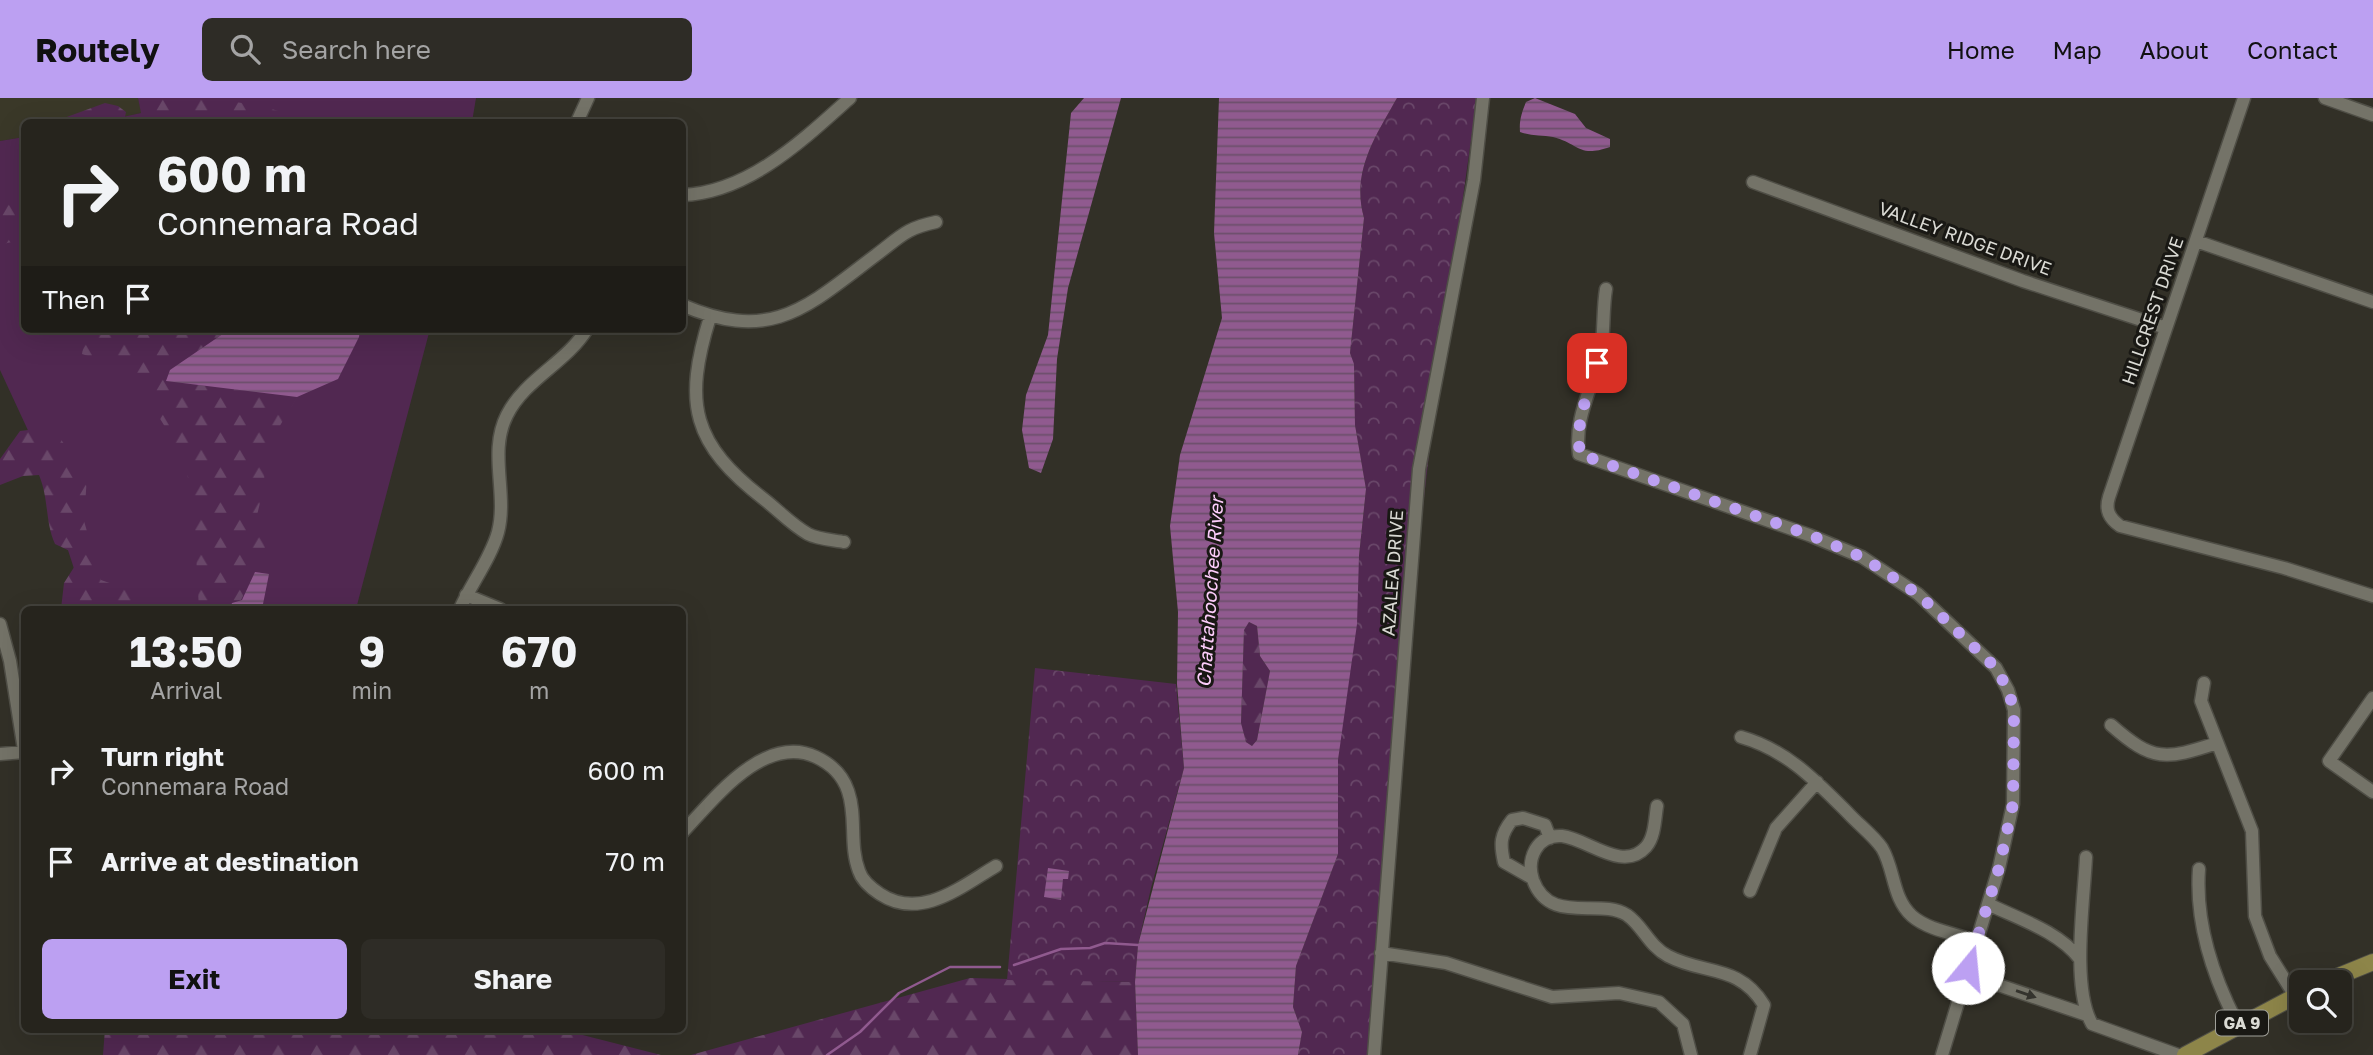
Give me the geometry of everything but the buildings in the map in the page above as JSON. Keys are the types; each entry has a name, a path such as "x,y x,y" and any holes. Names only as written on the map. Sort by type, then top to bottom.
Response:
{"main road":[{"path":"2352,971 2373,962"},
{"name":"GA 9","path":"2185,1055 2289,1000"}],"street":[{"path":"578,119 588,98"},
{"path":"686,195 705,194 734,185 791,147 850,98"},
{"name":"AZALEA DRIVE","path":"1374,1055 1419,469 1474,180 1483,98"},
{"name":"HILLCREST DRIVE","path":"2244,98 2108,502 2112,520 2127,528 2284,568 2373,596"},
{"path":"2325,98 2373,115"},
{"name":"VALLEY RIDGE DRIVE","path":"1753,181 2023,281 2166,328"},
{"path":"686,307 710,317 754,322 794,312 815,301 911,227 936,222"},
{"path":"2196,241 2373,302"},
{"path":"1606,289 1602,342 1580,418 1579,454 1818,538 1862,557 1918,594 1996,668 2008,690 2014,710 2015,775 2006,840 1942,1055"},
{"path":"710,317 699,353 695,395 701,425 718,458 734,477 809,535 844,542"},
{"path":"461,606 498,534 501,498 498,449 505,418 524,391 572,348 584,333"},
{"path":"466,595 493,606"},
{"path":"0,624 10,661 21,732"},
{"path":"2204,683 2201,701 2252,831 2255,916 2270,956 2289,982"},
{"path":"2371,788 2329,761 2373,698"},
{"path":"2111,725 2134,745 2161,757 2179,755 2217,743"},
{"path":"1741,737 1779,751 1817,782 1881,848 1891,866 1899,898 1909,913 1924,924 1976,941"},
{"path":"0,754 21,751"},
{"path":"686,829 749,767 771,755 792,751 821,759 842,779 851,802 854,848 859,872 867,884 882,895 906,904 932,902 996,866"},
{"path":"1750,891 1776,828 1817,782"},
{"path":"1657,806 1651,840 1634,855 1614,855 1563,836 1550,838 1541,842 1532,854 1532,877 1540,892 1561,906 1614,911 1626,915 1645,939 1668,956 1718,971 1753,988 1764,1005 1750,1055"},
{"path":"1532,877 1504,862 1500,843 1504,830 1512,820 1523,818 1545,825 1550,838"},
{"path":"2086,857 2080,959 2086,1012 2092,1024 2178,1055"},
{"path":"2199,869 2197,894 2208,952 2223,996 2238,1025"},
{"path":"1988,904 2053,935 2070,947 2080,959"},
{"path":"1381,953 1446,963 1552,997 1619,993 1659,1002 1683,1024 1691,1055"},
{"path":"1967,971 2086,1012"}],"shaded area":[{"path":"0,98 138,98 142,113 113,119 21,119 21,138 0,141"}],"green space":[{"path":"138,98 476,98 472,119 113,119 141,113"},
{"path":"142,98 227,101 268,108 298,119 213,119 184,115 145,119"},
{"path":"1397,98 1477,98 1440,359 1415,576 1380,1055 1298,1055 1302,1032 1293,1007 1296,966 1338,854 1338,760 1366,489 1355,425 1354,365 1350,353 1364,218 1361,185 1367,155"},
{"path":"105,103 118,106 126,112 125,119 61,119"},
{"path":"21,138 21,333 429,333 357,606 90,606 78,581 32,439 0,370 0,141"},
{"path":"0,201 21,201 21,241 7,243 0,248"},
{"path":"85,333 224,333 170,370 166,381 297,397 278,429 265,460 264,487 256,519 265,547 269,574 255,572 241,600 231,606 199,606 193,500 183,456 138,383 121,367 82,354"},
{"path":"52,427 87,476 84,521 101,580 124,588 134,599 133,606 61,606 64,583 78,561 74,553 55,544 39,475 23,476 0,485 0,459 20,431"},
{"path":"1249,622 1257,626 1260,656 1270,671 1257,740 1252,746 1246,742 1241,724 1244,629"},
{"path":"1035,668 1176,684 1184,768 1151,888 1138,945 1135,982 1007,980"},
{"path":"970,978 1135,982 1138,1055 691,1055"},
{"path":"105,1033 575,1033 661,1055 103,1055"}],"water":[{"path":"1084,98 1121,98 1068,288 1057,359 1053,439 1041,473 1029,468 1022,430 1026,395 1048,335 1071,113"},
{"name":"Chattahoochee River","path":"1219,98 1397,98 1367,155 1361,185 1364,218 1350,353 1354,364 1355,425 1366,489 1359,556 1357,624 1338,760 1338,854 1296,966 1293,1007 1302,1032 1298,1055 1138,1055 1135,982 1138,945 1184,768 1177,684 1178,612 1170,526 1180,455 1222,318 1214,233","holes":["1249,622 1257,626 1260,656 1270,671 1257,740 1252,746 1246,742 1241,723 1244,630"]},
{"path":"1535,98 1575,114 1586,128 1610,139 1610,147 1585,151 1553,137 1520,132 1521,116 1526,102"},
{"path":"224,333 360,333 338,379 297,397 166,381 170,370"},
{"path":"255,572 269,574 263,606 231,606 232,603 242,600"},
{"path":"1048,868 1069,871 1068,879 1063,879 1061,900 1044,897"}],"waterway":[{"path":"1014,965 1061,949 1090,948 1105,943 1138,945"},
{"path":"827,1055 860,1032 899,993 950,967 1000,967"}],"route":[{"path":"1597,363 1580,418 1577,442 1579,454 1810,535 1862,557 1918,594 1996,668 2008,690 2016,726 2013,804 1999,868 1968,968"}]}
